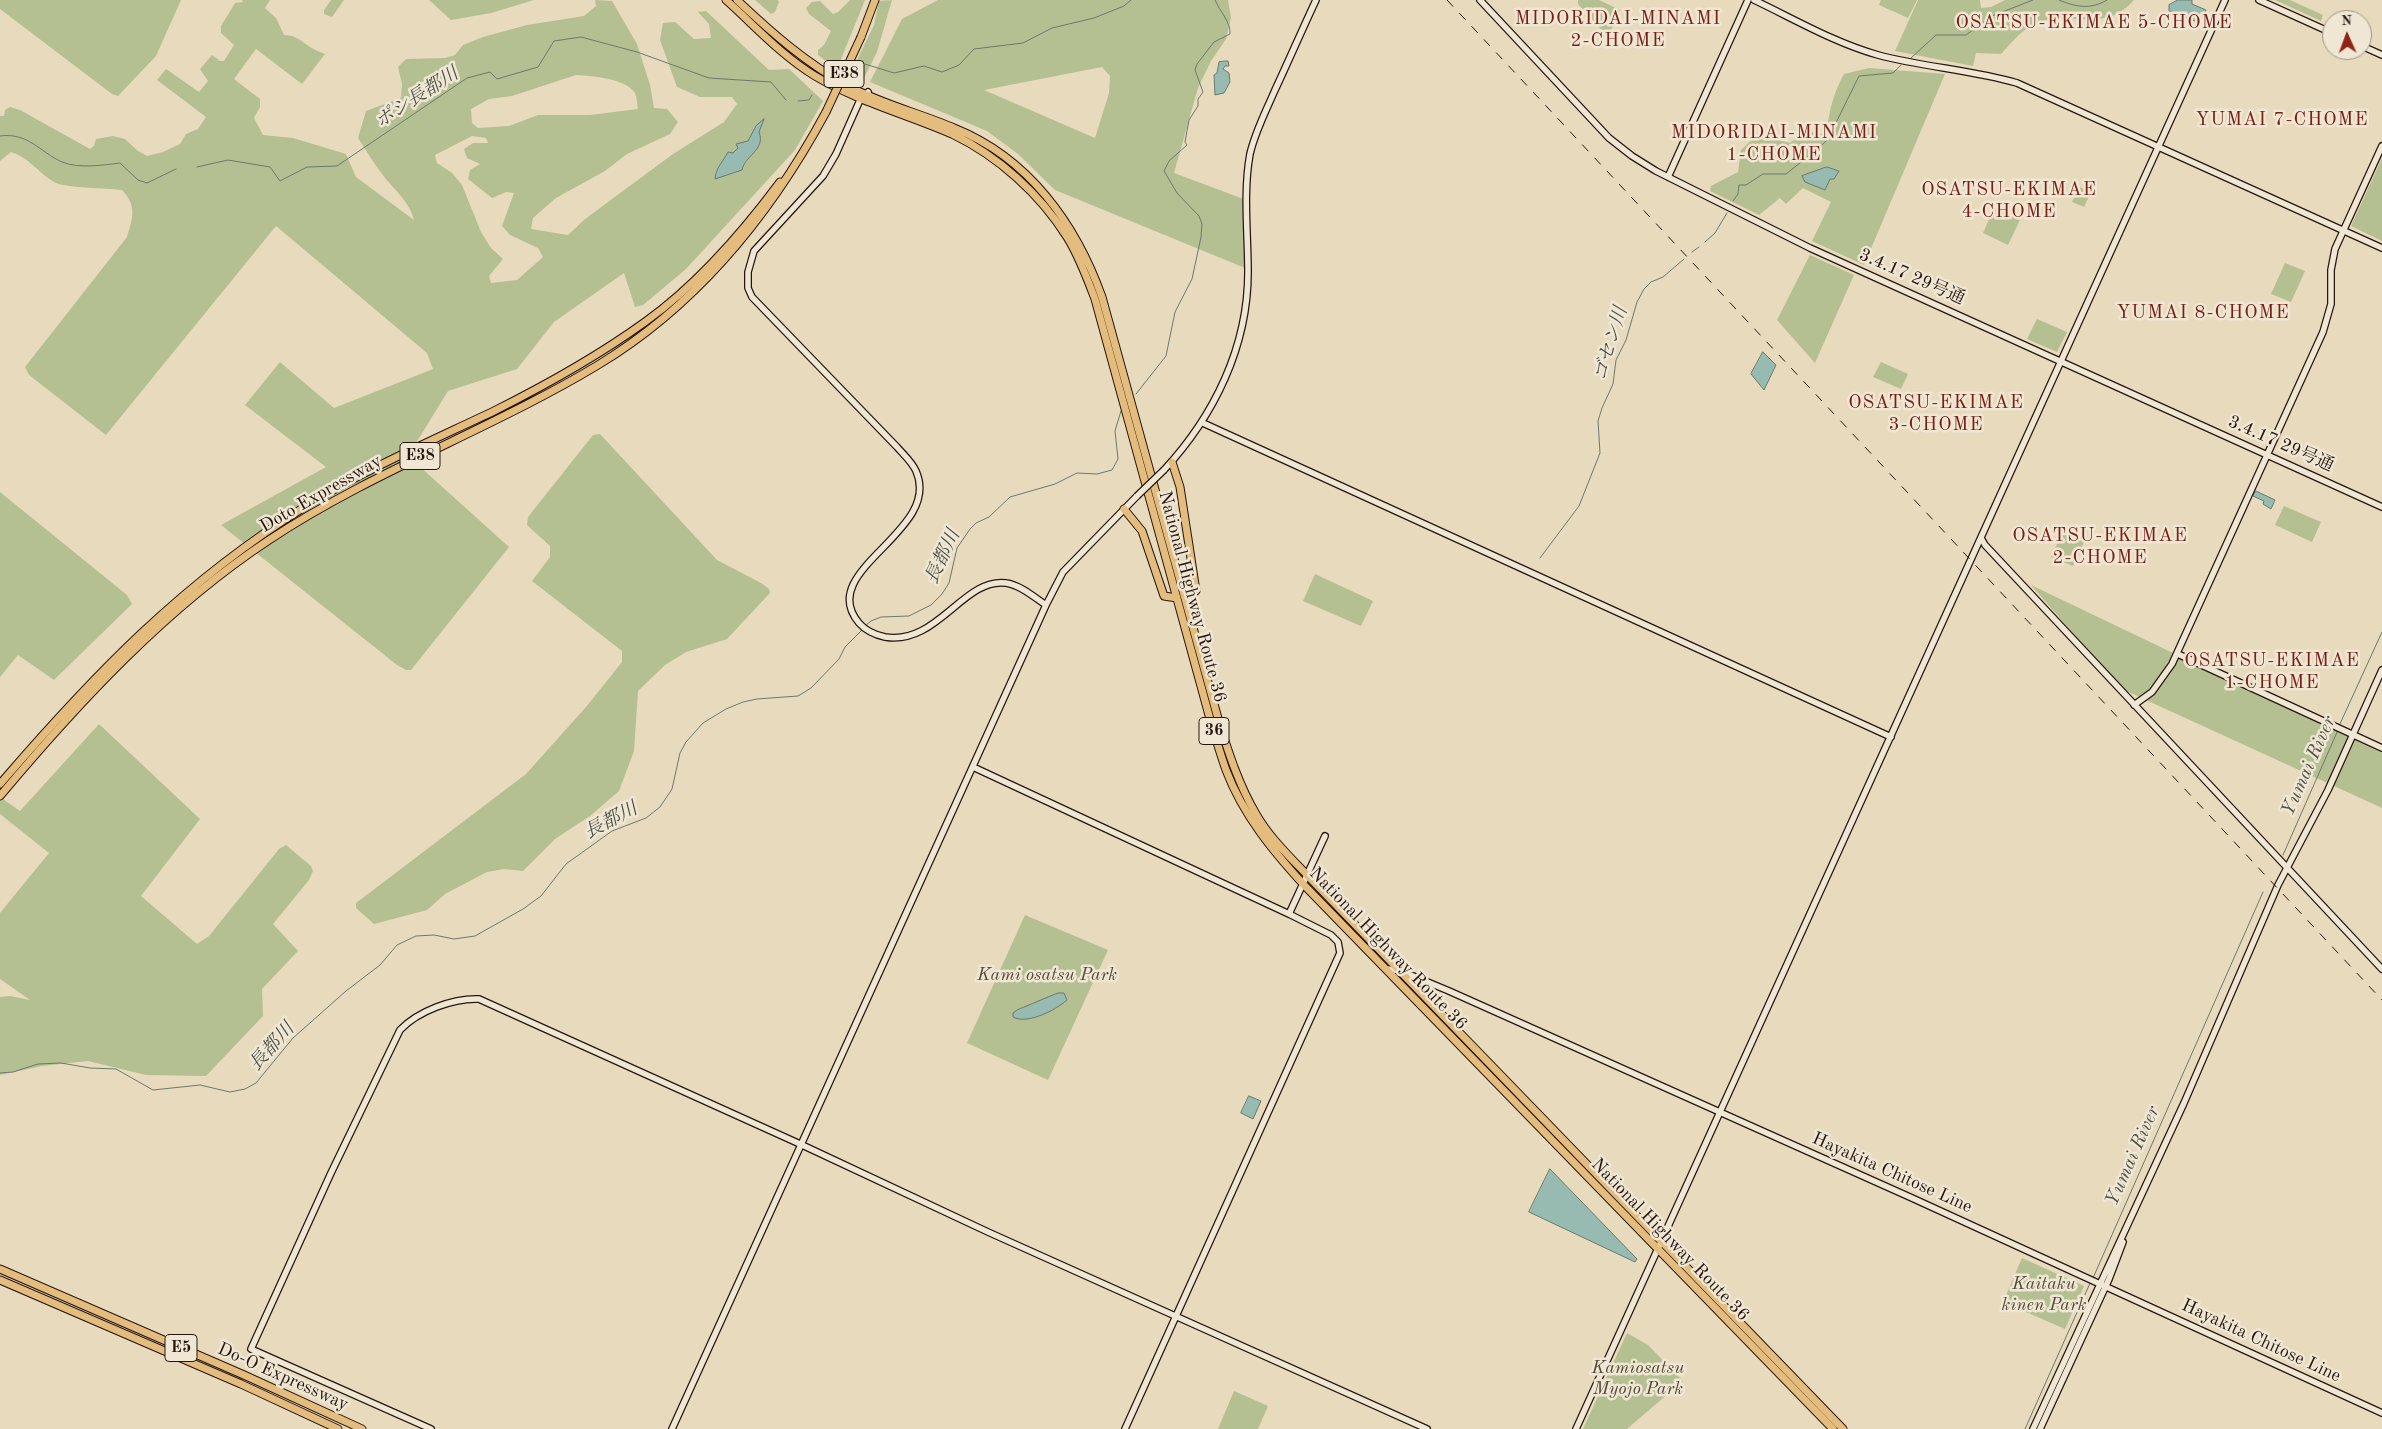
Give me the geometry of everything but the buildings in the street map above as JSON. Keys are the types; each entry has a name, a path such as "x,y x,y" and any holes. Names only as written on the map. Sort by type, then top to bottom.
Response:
{"highway":[{"name":"National Highway Route 36","path":"726,0 788,57 814,76 864,95 952,135 985,153 1016,177 1045,206 1068,238 1083,268 1095,299 1181,598 1233,768 1257,815 1278,844 1308,876 1843,1429"},
{"name":"National Highway Route 36","path":"737,0 769,30 816,68 864,95"},
{"name":"Doto Expressway","path":"0,796 105,680 152,634 205,588 260,546 315,511 362,485 549,393 600,364 653,327 684,302 740,244 770,205 794,169 826,112 861,37 875,0"},
{"name":"Doto Expressway","path":"0,784 91,682 154,620 192,586 262,534 357,477 544,385 596,355 647,321 707,268 734,239 785,175 826,112"},
{"path":"1124,509 1142,531 1164,596 1181,598 1196,591 1180,487 1172,462"},
{"name":"National Highway Route 36","path":"1181,598 1227,772 1249,816 1272,850 1834,1429"},
{"name":"Do-O Expressway","path":"0,1269 244,1374 362,1429"},
{"name":"Do-O Expressway","path":"0,1280 240,1384 338,1429"}],"street":[{"path":"672,1429 800,1144 1046,605 1063,572 1172,462 1202,423 1223,385 1239,340 1244,314 1248,279 1248,176 1253,144 1316,0"},
{"name":"3.4.17 29号通","path":"1480,0 1609,138 1639,161 1810,248 2382,507"},
{"path":"1668,177 1748,0"},
{"path":"1754,0 1861,49 1897,60 2000,78 2017,84 2382,248"},
{"path":"1576,1429 2225,0"},
{"path":"2260,0 2322,28"},
{"path":"864,95 836,154 823,176 754,251 748,272 748,288 752,297 912,463 916,472 919,497 916,507 900,532 863,569 855,580 850,593 851,608 858,622 865,630 878,636 892,638 910,636 935,622 973,593 994,583 1016,586 1046,605"},
{"path":"2134,705 2152,692 2172,664 2327,322 2331,304 2332,262 2344,230 2382,146"},
{"path":"1202,423 1891,737"},
{"path":"1980,538 2382,969"},
{"path":"2180,655 2382,748"},
{"path":"2033,1429 2096,1283 2119,1255 2125,1232 2184,1103 2247,953 2287,867 2328,790 2382,670"},
{"path":"973,768 1289,914 1331,935 1338,942 1340,953 1125,1429"},
{"path":"1289,914 1325,836"},
{"name":"Hayakita Chitose Line","path":"1387,969 1401,971 1720,1112 2382,1413"},
{"path":"431,1429 251,1350 400,1030 406,1023 462,999 479,999 800,1144 1175,1317 1427,1429"},
{"path":"2040,1429 2096,1283"}],"green space":[{"path":"0,0 181,0 156,56 118,96 112,94 0,9"},
{"path":"242,0 270,0 265,8 276,18 284,35 295,37 325,54 302,84 256,49 234,79 260,99 260,107 254,118 263,135 293,138 346,154 356,177 414,220 406,203 381,173 358,138 366,111 401,98 402,84 398,67 406,59 445,58 455,55 463,45 483,37 527,25 584,16 596,6 595,0 612,1 637,44 650,85 654,108 667,109 678,122 670,134 627,154 605,171 556,198 533,218 531,229 568,235 585,219 673,154 724,122 737,104 732,97 700,97 677,87 660,40 663,23 675,22 694,39 711,38 709,24 698,12 706,11 769,70 789,69 823,101 795,150 686,269 643,305 635,307 624,273 554,322 517,369 448,391 408,456 509,547 411,670 406,670 397,665 221,525 326,467 245,405 280,362 334,408 433,369 427,353 276,226 106,435 29,375 25,367 127,237 131,223 132,207 122,190 78,187 56,183 24,158 11,152 0,161 0,116 4,116 5,110 10,107 20,110 90,149 94,146 96,139 113,136 125,139 138,151 147,156 163,152 180,144 186,134 198,129 206,117 157,80 166,69 199,92 208,81 200,69 212,55 220,61 224,61 234,45 221,33 221,26 235,3 243,2","holes":["576,75 608,79 624,84 635,93 638,109 590,115 538,115 509,126 478,128 472,123 471,109 489,99 512,96","472,136 486,138 488,143 473,143 464,149 467,158 480,164 470,170 468,179 492,198 506,192 514,193 502,226 510,235 538,248 543,257 517,280 491,283 489,276 503,259 491,248 481,232 462,185 452,173 437,163 435,155"]},
{"path":"331,0 344,0 332,17 324,14 324,10"},
{"path":"429,0 534,0 491,13 451,20"},
{"path":"755,0 778,0 779,2 775,12 771,14"},
{"path":"850,0 865,0 837,69 818,55 818,50 824,45 831,31 809,14 806,8 812,2 820,1 833,14 838,12"},
{"path":"892,0 877,52 862,82 850,74 874,25 879,1"},
{"path":"938,0 1228,0 1231,18 1226,39 1211,61 1198,88 1174,173 1249,201 1250,270 1055,190 1018,154 987,131 870,82 902,19","holes":["1102,67 1110,76 1109,93 1095,138 984,90"]},
{"path":"1578,0 1599,0 1620,10 1608,37 1578,4"},
{"path":"1881,0 1917,0 1908,18 1879,5"},
{"path":"1918,0 1980,0 1981,8 1991,7 2005,0 2134,0 2114,15 2104,18 2059,19 2040,22 2027,28 2001,54 1976,53 1973,66 1895,51"},
{"path":"2275,0 2290,0 2322,15 2321,21"},
{"path":"1869,68 1945,74 1864,265 1812,241 1831,202 1803,188 1786,204 1780,198 1759,215 1710,191 1711,186 1738,172 1741,150 1758,134 1789,143 1810,131 1819,135 1827,131 1833,101 1844,74"},
{"path":"2382,158 2382,241 2351,226"},
{"path":"2079,187 2091,192 2084,207 2072,202"},
{"path":"1994,208 2020,220 2008,245 1983,233"},
{"path":"1810,255 1854,275 1815,363 1777,320"},
{"path":"2285,263 2305,271 2291,302 2271,294"},
{"path":"2037,319 2067,332 2057,352 2027,339"},
{"path":"1881,362 1908,374 1901,389 1873,377"},
{"path":"600,434 717,560 761,583 769,589 770,593 727,639 686,652 665,665 638,691 634,751 619,791 590,816 555,839 523,871 504,869 487,872 445,894 427,910 374,924 356,908 356,903 526,774 586,707 622,662 622,651 532,581 550,557 550,546 527,525 528,517 593,435"},
{"path":"0,492 127,595 132,604 54,680 18,655 0,677"},
{"path":"2284,506 2321,522 2312,542 2275,525"},
{"path":"2062,533 2084,542 2073,566 2051,557"},
{"path":"1315,574 1373,601 1361,626 1303,601"},
{"path":"2031,585 2382,753 2382,808 2122,689"},
{"path":"99,724 200,819 141,896 197,944 209,936 279,849 286,845 311,866 313,871 309,880 273,924 298,951 262,989 263,1016 206,1076 146,1075 88,1061 42,1066 0,1075 0,997 10,996 30,1000 0,979 0,913 49,853 0,814 0,797 20,811"},
{"name":"Kami osatsu Park","path":"1025,915 1108,950 1048,1080 967,1043"},
{"name":"Kaitaku kinen Park","path":"2022,1258 2084,1286 2065,1329 2003,1302"},
{"name":"Kamiosatsu Myojo Park","path":"1627,1333 1648,1345 1683,1381 1627,1429 1583,1429"},
{"path":"1234,1391 1268,1406 1258,1429 1218,1429"}],"water":[{"path":"2178,0 2192,0 2192,4 2206,10 2200,23 2169,11 2169,5"},
{"path":"1228,61 1229,66 1225,66 1223,69 1229,73 1230,82 1224,93 1215,95 1214,75 1217,73 1219,62"},
{"path":"764,119 759,132 760,143 742,170 715,179 718,168 728,152 733,153 738,148 736,144 748,141 756,126"},
{"path":"1827,167 1839,171 1834,179 1830,179 1825,190 1805,182 1802,176"},
{"path":"1763,352 1776,365 1764,390 1751,374"},
{"path":"2256,491 2275,500 2271,509 2263,504 2264,501 2253,496"},
{"path":"1058,993 1064,993 1067,1000 1049,1012 1026,1019 1013,1017 1013,1013 1017,1010"},
{"path":"1249,1096 1261,1101 1253,1119 1241,1113"},
{"path":"1550,1169 1637,1259 1635,1262 1529,1212"}],"waterway":[{"name":"ポシ長都川","path":"851,67 865,64 894,73 924,66 942,72 959,65 974,49 1023,43 1052,28 1094,18 1124,6 1131,0"},
{"name":"長都川","path":"1136,394 1166,356 1175,312 1192,279 1201,237 1202,224 1199,216 1177,193 1164,171 1169,161 1187,145 1185,142 1189,120 1198,106 1198,99 1203,92 1195,70 1197,64 1214,42 1230,34 1227,21 1215,0"},
{"name":"ゴセン川","path":"1911,58 1936,35 1966,35 1992,16 2033,0"},
{"name":"ゴセン川","path":"2059,0 2083,6 2095,5 2107,0"},
{"name":"ポシ長都川","path":"197,167 228,160 270,167 280,181 307,167 337,166 467,78 490,72 497,79 538,67 554,41 581,37 637,52 709,78 771,82 786,100"},
{"name":"ポシ長都川","path":"831,61 844,66"},
{"name":"ゴセン川","path":"1733,201 1738,194 1739,185 1746,185 1763,174 1786,174 1819,148 1828,139 1859,76 1893,73 1901,65"},
{"name":"ポシ長都川","path":"798,101 809,100 812,95"},
{"name":"ポシ長都川","path":"0,136 18,137 26,140 54,158 68,164 91,166 120,163 138,180 147,183 176,169"},
{"name":"ゴセン川","path":"1705,242 1715,233 1727,213"},
{"name":"ゴセン川","path":"1692,252 1699,247"},
{"name":"ゴセン川","path":"1540,558 1579,506 1600,453 1598,421 1613,384 1616,360 1626,340 1637,302 1644,289 1651,282 1663,277 1684,259"},
{"name":"長都川","path":"865,626 881,617 909,616 931,605 942,594 949,583 957,548 970,529 976,523 989,517 1010,497 1055,484 1077,473 1097,474 1112,470 1118,459 1115,431 1121,411"},
{"name":"長都川","path":"0,1073 13,1072 38,1064 61,1063 90,1068 116,1069 153,1090 200,1085 230,1092 245,1089 256,1083 293,1038 346,991 380,965 397,945 416,936 434,935 454,939 475,936 523,909 541,896 566,864 612,831 646,818 660,807 672,789 680,753 686,742 703,723 726,709 743,702 798,696 811,688 839,659 845,647 863,629"},
{"name":"Yumai River","path":"2339,726 2382,632"},
{"name":"Yumai River","path":"2283,855 2338,730"},
{"name":"Yumai River","path":"2093,1278 2263,892"},
{"name":"Yumai River","path":"2025,1429 2091,1281"}],"railway":[{"path":"1447,0 2382,1000"}],"district":[{"name":"OSATSU-EKIMAE 5-CHOME","path":"2094,23"},
{"name":"MIDORIDAI-MINAMI 2-CHOME","path":"1618,30"},
{"name":"YUMAI 7-CHOME","path":"2282,120"},
{"name":"MIDORIDAI-MINAMI 1-CHOME","path":"1774,144"},
{"name":"OSATSU-EKIMAE 4-CHOME","path":"2009,201"},
{"name":"YUMAI 8-CHOME","path":"2203,313"},
{"name":"OSATSU-EKIMAE 3-CHOME","path":"1936,414"},
{"name":"OSATSU-EKIMAE 2-CHOME","path":"2100,547"},
{"name":"OSATSU-EKIMAE 1-CHOME","path":"2272,672"}]}
